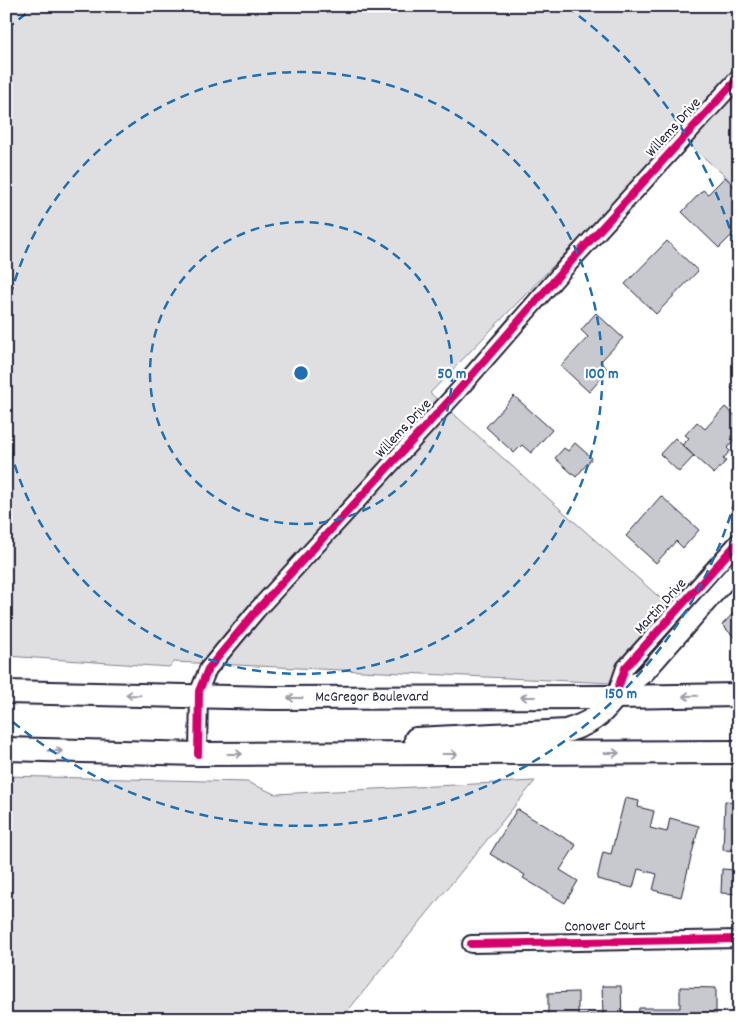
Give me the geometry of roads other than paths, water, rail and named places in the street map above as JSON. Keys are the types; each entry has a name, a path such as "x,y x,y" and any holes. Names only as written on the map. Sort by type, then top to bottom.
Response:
{"main road":[{"name":"McGregor Boulevard","path":"6,692 273,698 739,695"},
{"path":"358,754 389,741 566,731 590,722 600,715 615,697"},
{"path":"6,749 198,754 739,752"}],"street":[{"name":"Willems Drive","path":"198,754 198,696 208,669 257,610 458,392 566,267 739,77"},
{"name":"Martin Drive","path":"615,697 625,668 739,541"},
{"path":"615,697 645,674 739,567"},
{"name":"Conover Court","path":"472,944 739,938"}]}
